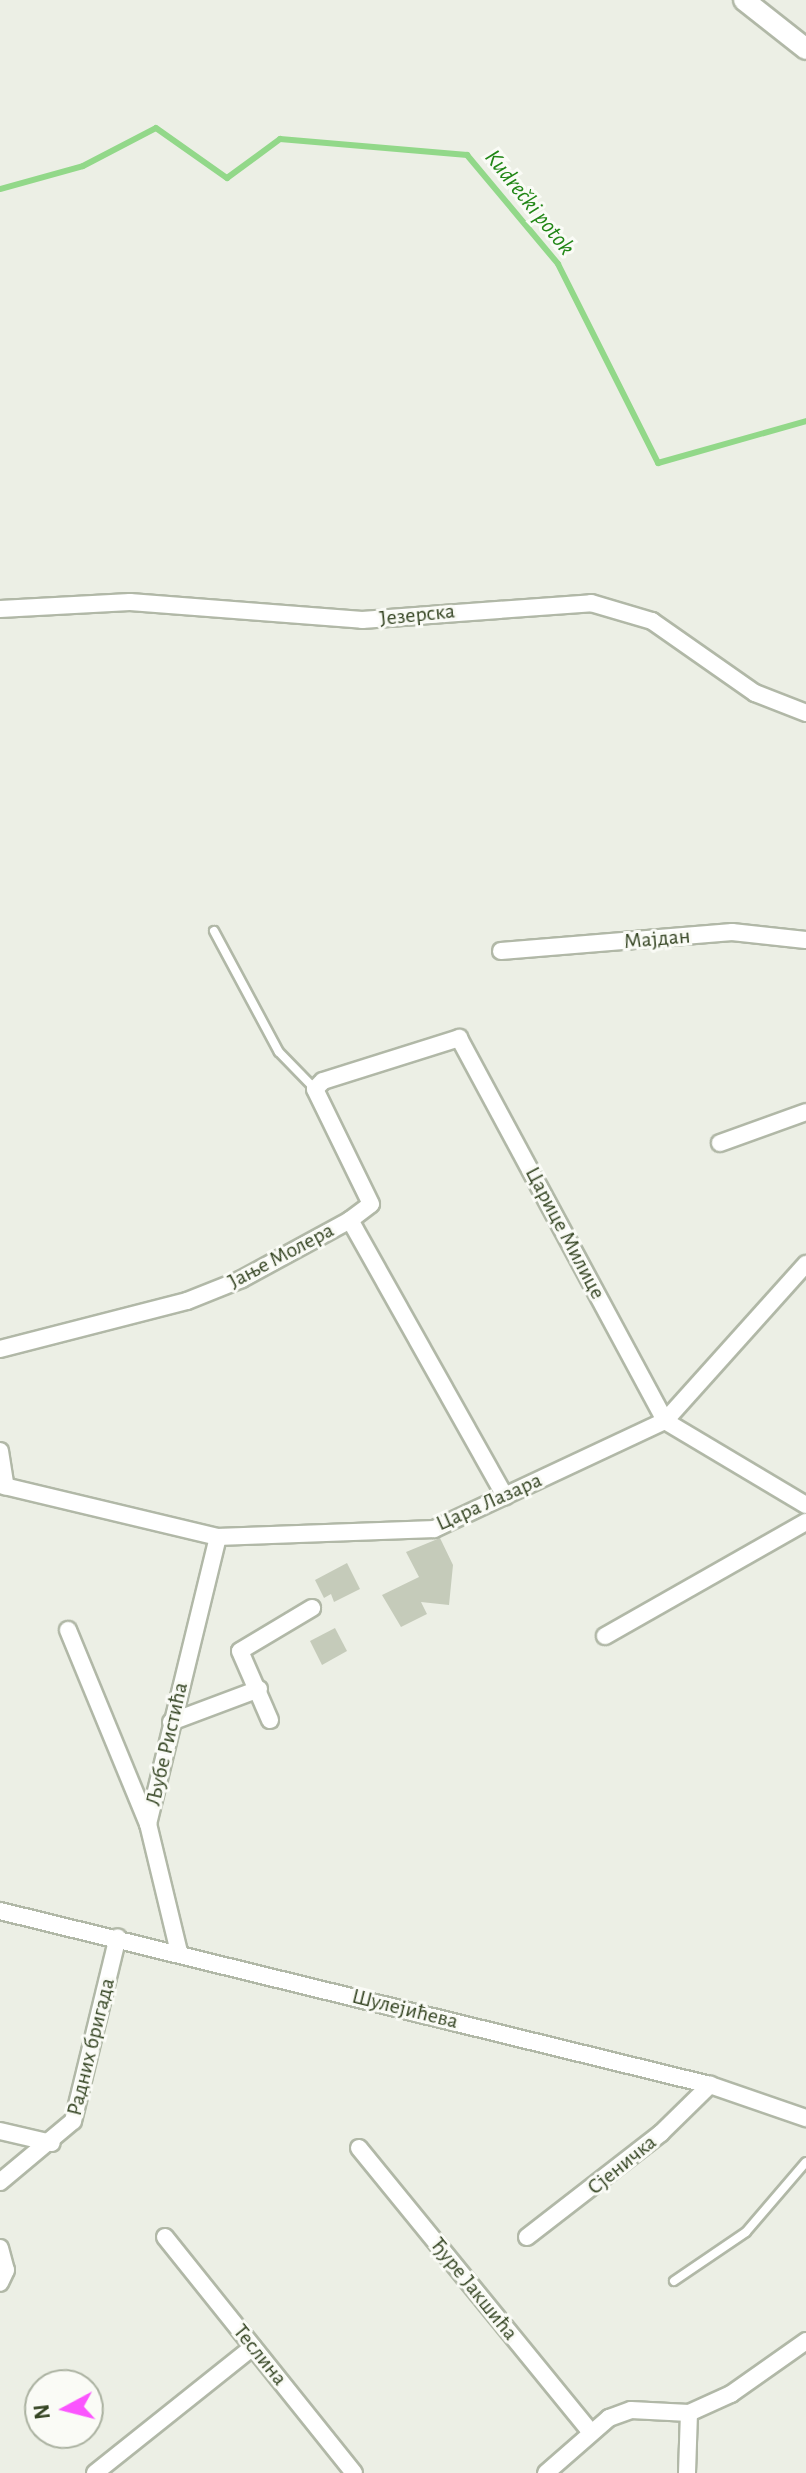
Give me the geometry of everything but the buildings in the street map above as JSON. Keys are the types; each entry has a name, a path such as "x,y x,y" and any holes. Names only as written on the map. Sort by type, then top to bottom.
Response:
{"street":[{"path":"744,0 806,49"},
{"name":"Језерска","path":"0,609 130,602 362,620 591,603 652,621 755,693 806,713"},
{"name":"Мајдан","path":"504,951 732,932 806,940"},
{"name":"Царице Милице","path":"315,1089 337,1076 459,1038 665,1421"},
{"path":"315,1089 371,1204 350,1220"},
{"path":"720,1143 806,1112"},
{"name":"Јање Молера","path":"0,1349 187,1301 242,1279 350,1220 505,1496"},
{"name":"Цара Лазара","path":"3,1486 218,1537 434,1529 665,1421 805,1266"},
{"path":"665,1421 806,1505"},
{"path":"0,1451 3,1486"},
{"path":"605,1636 806,1522"},
{"name":"Љубе Ристића","path":"179,1952 148,1824 218,1537"},
{"path":"270,1720 240,1651 312,1608"},
{"path":"68,1630 148,1824"},
{"path":"171,1722 259,1689"},
{"name":"Шулејићева","path":"0,1911 118,1937 710,2085 806,2118"},
{"name":"Радних бригада","path":"0,2131 52,2143 73,2121 81,2099 118,1937"},
{"name":"Сјеничка","path":"527,2237 652,2141 710,2085"},
{"path":"1,2181 52,2143"},
{"name":"Ђуре Јакшића","path":"359,2148 590,2431"},
{"name":"Теслина","path":"165,2237 354,2473"},
{"path":"0,2248 6,2270 0,2283"},
{"path":"546,2473 590,2431 631,2410 689,2413 731,2394 806,2341"},
{"path":"95,2473 253,2347"},
{"path":"687,2473 689,2413"}],"lane":[{"path":"214,931 279,1052 315,1089"},
{"path":"674,2281 746,2232 806,2162"}],"waterway":[{"name":"Kudrečki potok","path":"0,189 83,166 156,128 227,178 280,139 467,155 558,264 658,463 806,421"}]}
